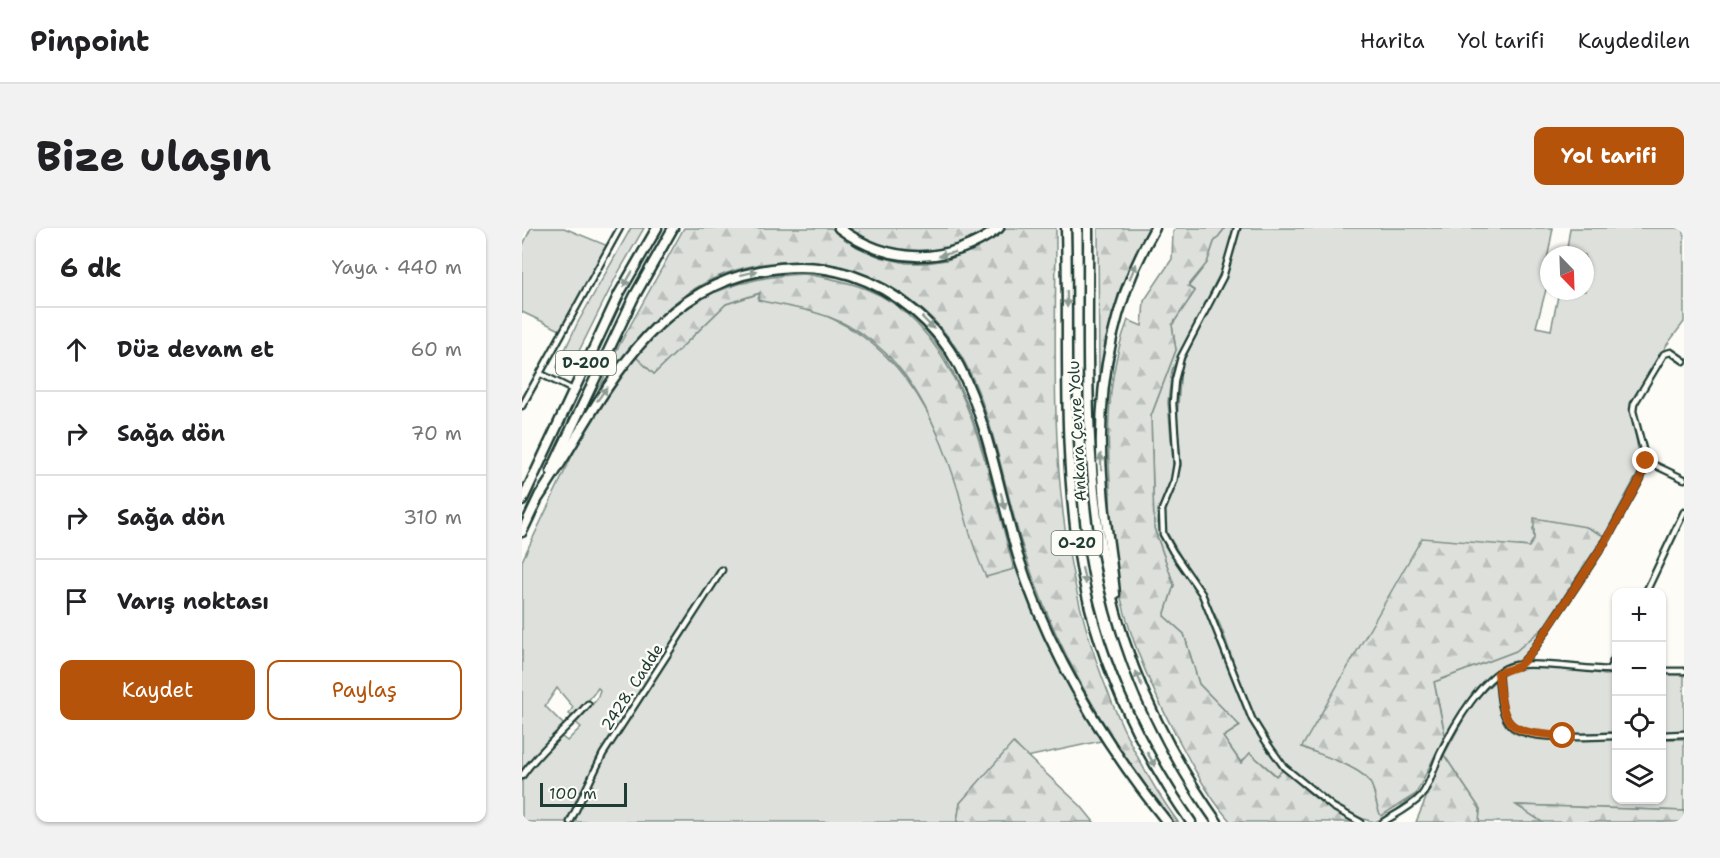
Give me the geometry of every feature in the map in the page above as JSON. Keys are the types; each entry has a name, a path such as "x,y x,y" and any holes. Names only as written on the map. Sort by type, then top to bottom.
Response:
{"highway":[{"name":"D-200","path":"522,501 619,294 657,228"},
{"name":"D-200","path":"522,532 634,297 673,228"},
{"path":"839,228 852,237 884,252 918,258 953,253 969,247 999,228"},
{"name":"Ankara Çevre Yolu","path":"1066,228 1068,438 1080,558 1098,632 1130,718 1163,779 1191,822"},
{"name":"Ankara Çevre Yolu","path":"1088,228 1090,438 1102,555 1119,624 1141,686 1200,799 1217,822"},
{"path":"1119,624 1102,487 1102,404 1112,335 1122,298 1135,264 1155,228"},
{"path":"539,497 562,463 580,427 625,363 667,316 698,293 741,275 789,267 827,269 857,277 883,289 933,328 959,367 976,410 1019,558 1060,656 1105,739 1167,822"}],"street":[{"path":"522,405 620,228"},
{"path":"1237,228 1223,277 1181,357 1174,380 1173,403 1177,464 1174,481 1162,510 1163,534 1202,594 1252,719 1267,743 1284,767 1333,807 1360,822"},
{"path":"1519,666 1532,652 1606,541 1641,478 1646,461 1633,407 1664,354 1671,352 1684,361"},
{"path":"541,374 573,390"},
{"path":"1646,461 1684,479"},
{"path":"1648,588 1684,512"},
{"name":"2428. Cadde","path":"570,822 603,754 722,570"},
{"path":"1383,822 1411,806 1423,794 1440,753 1471,701 1498,673 1519,666 1569,665 1609,670 1612,664"},
{"path":"1666,671 1684,671"},
{"path":"1498,673 1502,709 1514,729 1526,733 1563,736 1612,736"},
{"path":"522,776 537,756 588,704"},
{"path":"1666,735 1684,734"}],"green space":[{"path":"531,228 564,228 608,246 560,330 522,312 522,247"},
{"path":"631,228 644,228 617,275 570,369 561,374 557,367 577,324"},
{"path":"684,228 831,228 857,247 880,257 906,263 926,263 947,260 973,250 1005,228 1056,228 1056,416 1061,491 1071,566 1091,644 1119,719 1156,789 1178,822 1173,822 1126,758 1085,692 1067,657 1023,548 995,442 977,389 966,364 952,342 926,313 895,290 860,274 823,264 785,262 747,267 711,280 677,301 644,332 598,391 615,353"},
{"path":"847,228 991,228 956,246 919,252 882,246"},
{"path":"1098,228 1149,228 1120,289 1099,378"},
{"path":"1176,228 1225,228 1214,242 1207,263 1188,286 1195,291 1172,325 1176,350 1151,416 1154,528 1174,585 1164,616 1184,634 1199,684 1240,726 1223,737 1241,763 1250,753 1276,776 1283,770 1315,798 1355,822 1231,822 1205,788 1170,724 1145,671 1125,614 1113,556 1111,521 1108,441 1112,379 1128,320 1142,326 1144,301 1172,259 1173,232"},
{"path":"1225,228 1234,228 1224,265 1172,370 1168,402 1173,461 1172,480 1160,507 1158,523 1168,550 1201,599 1250,720 1283,770 1277,776 1250,753 1242,764 1223,737 1240,726 1199,684 1184,634 1164,616 1174,585 1154,528 1151,416 1176,350 1172,325 1195,291 1188,287 1207,263 1214,242"},
{"path":"1239,228 1553,228 1550,246 1540,246 1540,300 1543,300 1536,327 1551,330 1557,300 1594,300 1594,246 1567,246 1570,228 1684,228 1684,322 1666,346 1631,407 1641,467 1604,536 1586,527 1533,528 1534,539 1529,547 1519,546 1302,747 1350,767 1366,778 1373,788 1381,815 1416,794 1390,815 1375,822 1358,817 1323,797 1289,767 1263,735 1245,697 1220,625 1163,525 1164,511 1181,466 1177,419 1181,366 1224,280"},
{"path":"784,273 797,274 774,275 745,281 716,292 715,290 745,279"},
{"path":"804,274 866,289 900,308 928,336 950,370 968,409 982,450 1014,569 986,577 949,463 927,411 897,365 878,346 855,330 820,314 758,300 760,293 726,304 654,374 635,356 672,319 715,290 716,292 759,279"},
{"path":"821,277 844,279 890,298 925,329 948,364 830,278"},
{"path":"761,293 759,299 824,315 868,340 895,366 918,396 936,429 963,502 986,576 1014,569 969,412 950,367 971,415 1025,589 1065,678 1101,741 1027,757 1014,743 960,803 957,822 522,822 522,779 541,755 562,737 567,741 581,727 576,723 597,699 600,690 598,688 575,718 569,714 573,707 557,688 545,706 563,724 561,732 522,773 522,561 591,416 635,356 654,374 726,304"},
{"path":"1534,518 1586,527 1604,536 1543,628 1516,651 1434,682 1445,735 1416,794 1381,816 1373,788 1366,778 1350,767 1302,747 1422,538 1529,547 1534,539"},
{"path":"1543,628 1525,659 1497,671 1477,687 1445,735 1434,682 1515,651"},
{"path":"1515,668 1571,668 1612,674 1612,732 1556,734 1526,729 1514,722 1504,709 1502,676"},
{"path":"1666,674 1684,675 1684,732 1666,733"},
{"path":"1496,680 1503,721 1511,731 1532,738 1546,739 1612,738 1612,804 1666,804 1666,739 1684,739 1684,811 1518,805 1542,822 1479,822 1480,809 1444,755 1473,702"},
{"path":"1013,743 1081,806 1094,822 957,822 960,803"},
{"path":"1444,755 1480,809 1479,822 1416,822"},
{"path":"1516,805 1684,811 1684,822 1542,822"}],"route":[{"path":"1563,736 1526,733 1514,729 1502,709 1498,673 1514,665 1519,666 1532,652 1606,541 1641,478 1646,461"}]}
